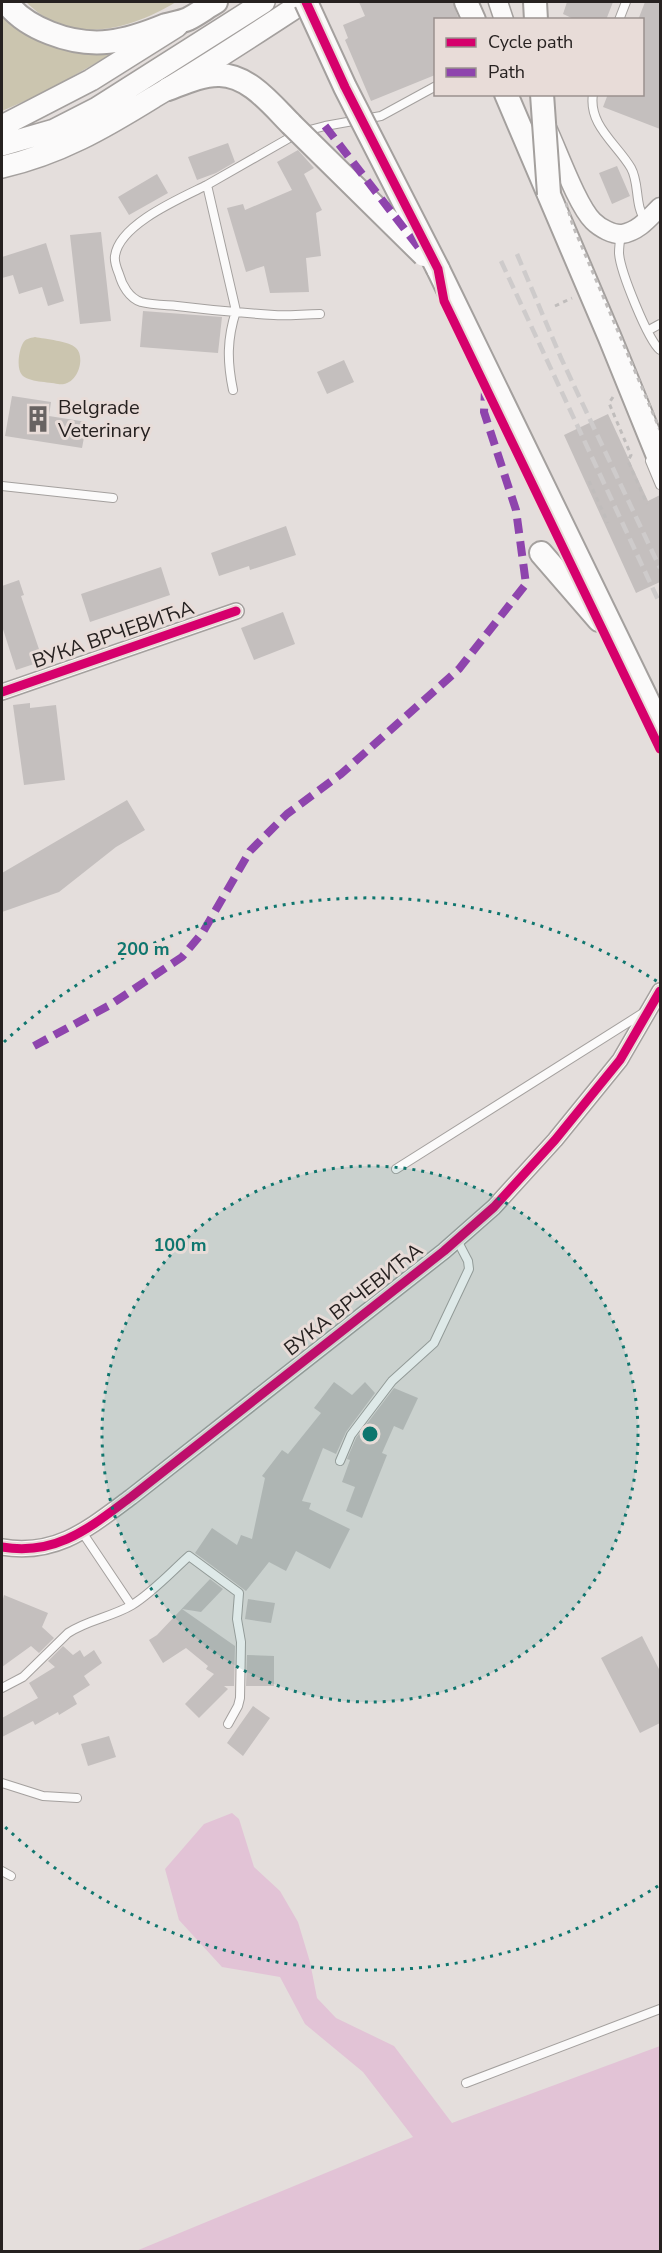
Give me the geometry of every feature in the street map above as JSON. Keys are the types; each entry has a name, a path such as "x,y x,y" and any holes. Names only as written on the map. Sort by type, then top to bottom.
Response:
{"main road":[{"path":"6,2 19,16 44,31 60,37 94,43 111,43 132,38 188,19"},
{"path":"2,126 91,80 216,2"},
{"path":"2,145 54,130 97,108 264,2"},
{"path":"2,167 48,154 82,140 168,89 305,2 345,87 438,269 660,726"},
{"path":"466,2 473,18"},
{"path":"535,2 536,18"},
{"path":"168,89 217,75 237,79 252,88 438,269"},
{"path":"507,96 556,195 656,464"},
{"path":"542,96 556,195"},
{"path":"541,553 624,650"}],"street":[{"path":"498,2 503,18"},
{"path":"534,96 576,191 592,220 613,233 621,234 640,227 660,207"},
{"name":"ВУКА ВРЧЕВИЋА","path":"2,692 236,610"},
{"name":"ВУКА ВРЧЕВИЋА","path":"2,1547 42,1548 67,1540 82,1532 131,1497 457,1240 494,1207 526,1173 585,1103 620,1060 660,991"}],"lane":[{"path":"620,18 626,2"},
{"path":"320,314 272,315 140,302 129,294 122,283 115,256 119,245 137,224 298,134 325,126 381,116 434,87"},
{"path":"593,96 592,104 596,121 635,176 640,212 646,221"},
{"path":"207,185 236,311 231,326 227,356 234,390"},
{"path":"621,234 619,253 624,277 660,351"},
{"path":"649,330 660,324"},
{"path":"656,464 660,485"},
{"path":"2,486 113,498"},
{"path":"396,1169 652,1007"},
{"path":"340,1461 351,1435 392,1381 434,1343 469,1269 468,1261 457,1240"},
{"path":"82,1532 131,1605"},
{"path":"2,1688 23,1677 77,1627 112,1615 145,1596 189,1556 239,1593 237,1619 241,1642 240,1698 228,1724"},
{"path":"2,1783 43,1796 77,1798"},
{"path":"2,1871 11,1876"},
{"path":"466,2083 660,2009"}],"path":[{"path":"556,195 573,226 660,430"},
{"path":"555,306 579,295"},
{"path":"609,403 631,455 628,461 647,504"},
{"path":"590,481 608,523"}],"shaded area":[{"path":"26,2 176,2 158,12 119,26 80,29 61,25 43,16"},
{"path":"2,5 62,48 110,55 43,93 2,111"},
{"path":"35,337 63,342 76,348 79,352 80,364 71,381 58,384 34,380 22,375 19,354 25,341"},
{"path":"232,1813 239,1819 254,1867 280,1891 298,1922 310,1962 317,1998 336,2018 394,2046 452,2123 660,2046 660,2251 136,2251 413,2137 363,2072 305,2024 280,1977 222,1967 179,1920 165,1869 204,1824"}],"building":[{"path":"359,2 453,2 458,18 434,18 434,75 371,101 345,40 348,38 343,25 365,16"},
{"path":"567,2 613,2 607,18 572,18 563,14"},
{"path":"645,2 660,2 660,129 603,107 607,96 644,96 644,18 639,18"},
{"path":"228,143 235,162 216,173 197,180 188,157"},
{"path":"298,150 314,168 304,174 322,210 316,213 321,256 306,258 309,292 270,293 264,266 246,272 227,208 243,204 245,210 292,190 277,162"},
{"path":"617,166 630,196 612,204 599,173"},
{"path":"157,174 168,193 129,215 118,197"},
{"path":"101,232 111,321 80,324 70,235"},
{"path":"46,243 64,301 48,306 42,287 19,294 13,275 2,278 2,257"},
{"path":"143,311 222,317 218,353 140,347"},
{"path":"344,360 354,382 327,394 317,372"},
{"name":"Belgrade Veterinary","path":"12,396 51,402 49,416 87,422 82,448 5,436"},
{"path":"608,414 648,501 660,495 660,582 636,593 564,435"},
{"path":"286,526 296,555 250,570 249,566 219,576 211,553"},
{"path":"161,567 170,595 90,622 81,594"},
{"path":"19,580 24,595 21,596 43,661 16,670 2,626 2,586"},
{"path":"283,612 295,644 254,660 241,628"},
{"path":"30,703 30,708 56,705 65,780 24,785 13,705"},
{"path":"127,800 145,830 116,847 59,892 2,912 2,873"},
{"path":"334,1382 352,1395 365,1382 375,1393 346,1432 336,1454 323,1448 302,1501 311,1503 309,1509 350,1529 330,1569 296,1551 286,1571 269,1562 246,1591 195,1553 212,1528 237,1545 241,1535 252,1539 265,1478 262,1476 282,1450 288,1454 321,1413 314,1408"},
{"path":"394,1388 418,1398 403,1430 394,1426 382,1453 387,1455 362,1518 346,1511 355,1487 342,1482 350,1460 347,1459 356,1438"},
{"path":"210,1579 223,1589 201,1612 182,1609 235,1646 234,1686 224,1686 228,1689 199,1718 185,1704 214,1674 186,1648 163,1663 149,1640 157,1635"},
{"path":"4,1595 48,1613 42,1627 54,1638 39,1653 31,1646 2,1667 2,1603"},
{"path":"248,1599 275,1603 271,1623 245,1619"},
{"path":"642,1636 660,1671 660,1723 640,1733 601,1658"},
{"path":"63,1646 73,1655 80,1650 84,1657 94,1650 102,1663 84,1676 90,1685 73,1696 77,1704 59,1715 58,1712 35,1725 33,1721 2,1737 2,1718 38,1698 29,1683 55,1667 48,1661"},
{"path":"247,1655 274,1656 274,1686 246,1686"},
{"path":"253,1706 270,1718 243,1756 227,1743"},
{"path":"109,1736 116,1757 88,1766 81,1744"}],"railway":[{"path":"517,254 561,358 660,568"},
{"path":"501,261 660,604"}],"marked path":[{"path":"325,126 423,253"},
{"path":"34,1046 110,1005 182,957 203,932 250,851 287,814 341,774 459,669 526,584 516,510 484,412 485,390"}],"cycle path":[{"path":"306,2 345,87 438,269 444,301 660,749"},
{"path":"2,692 236,611"},
{"path":"2,1547 22,1549 56,1543 101,1519 444,1251 494,1207 555,1140 620,1060 660,991"}],"place":[{"name":"Belgrade Veterinary","path":"38,419"}]}
